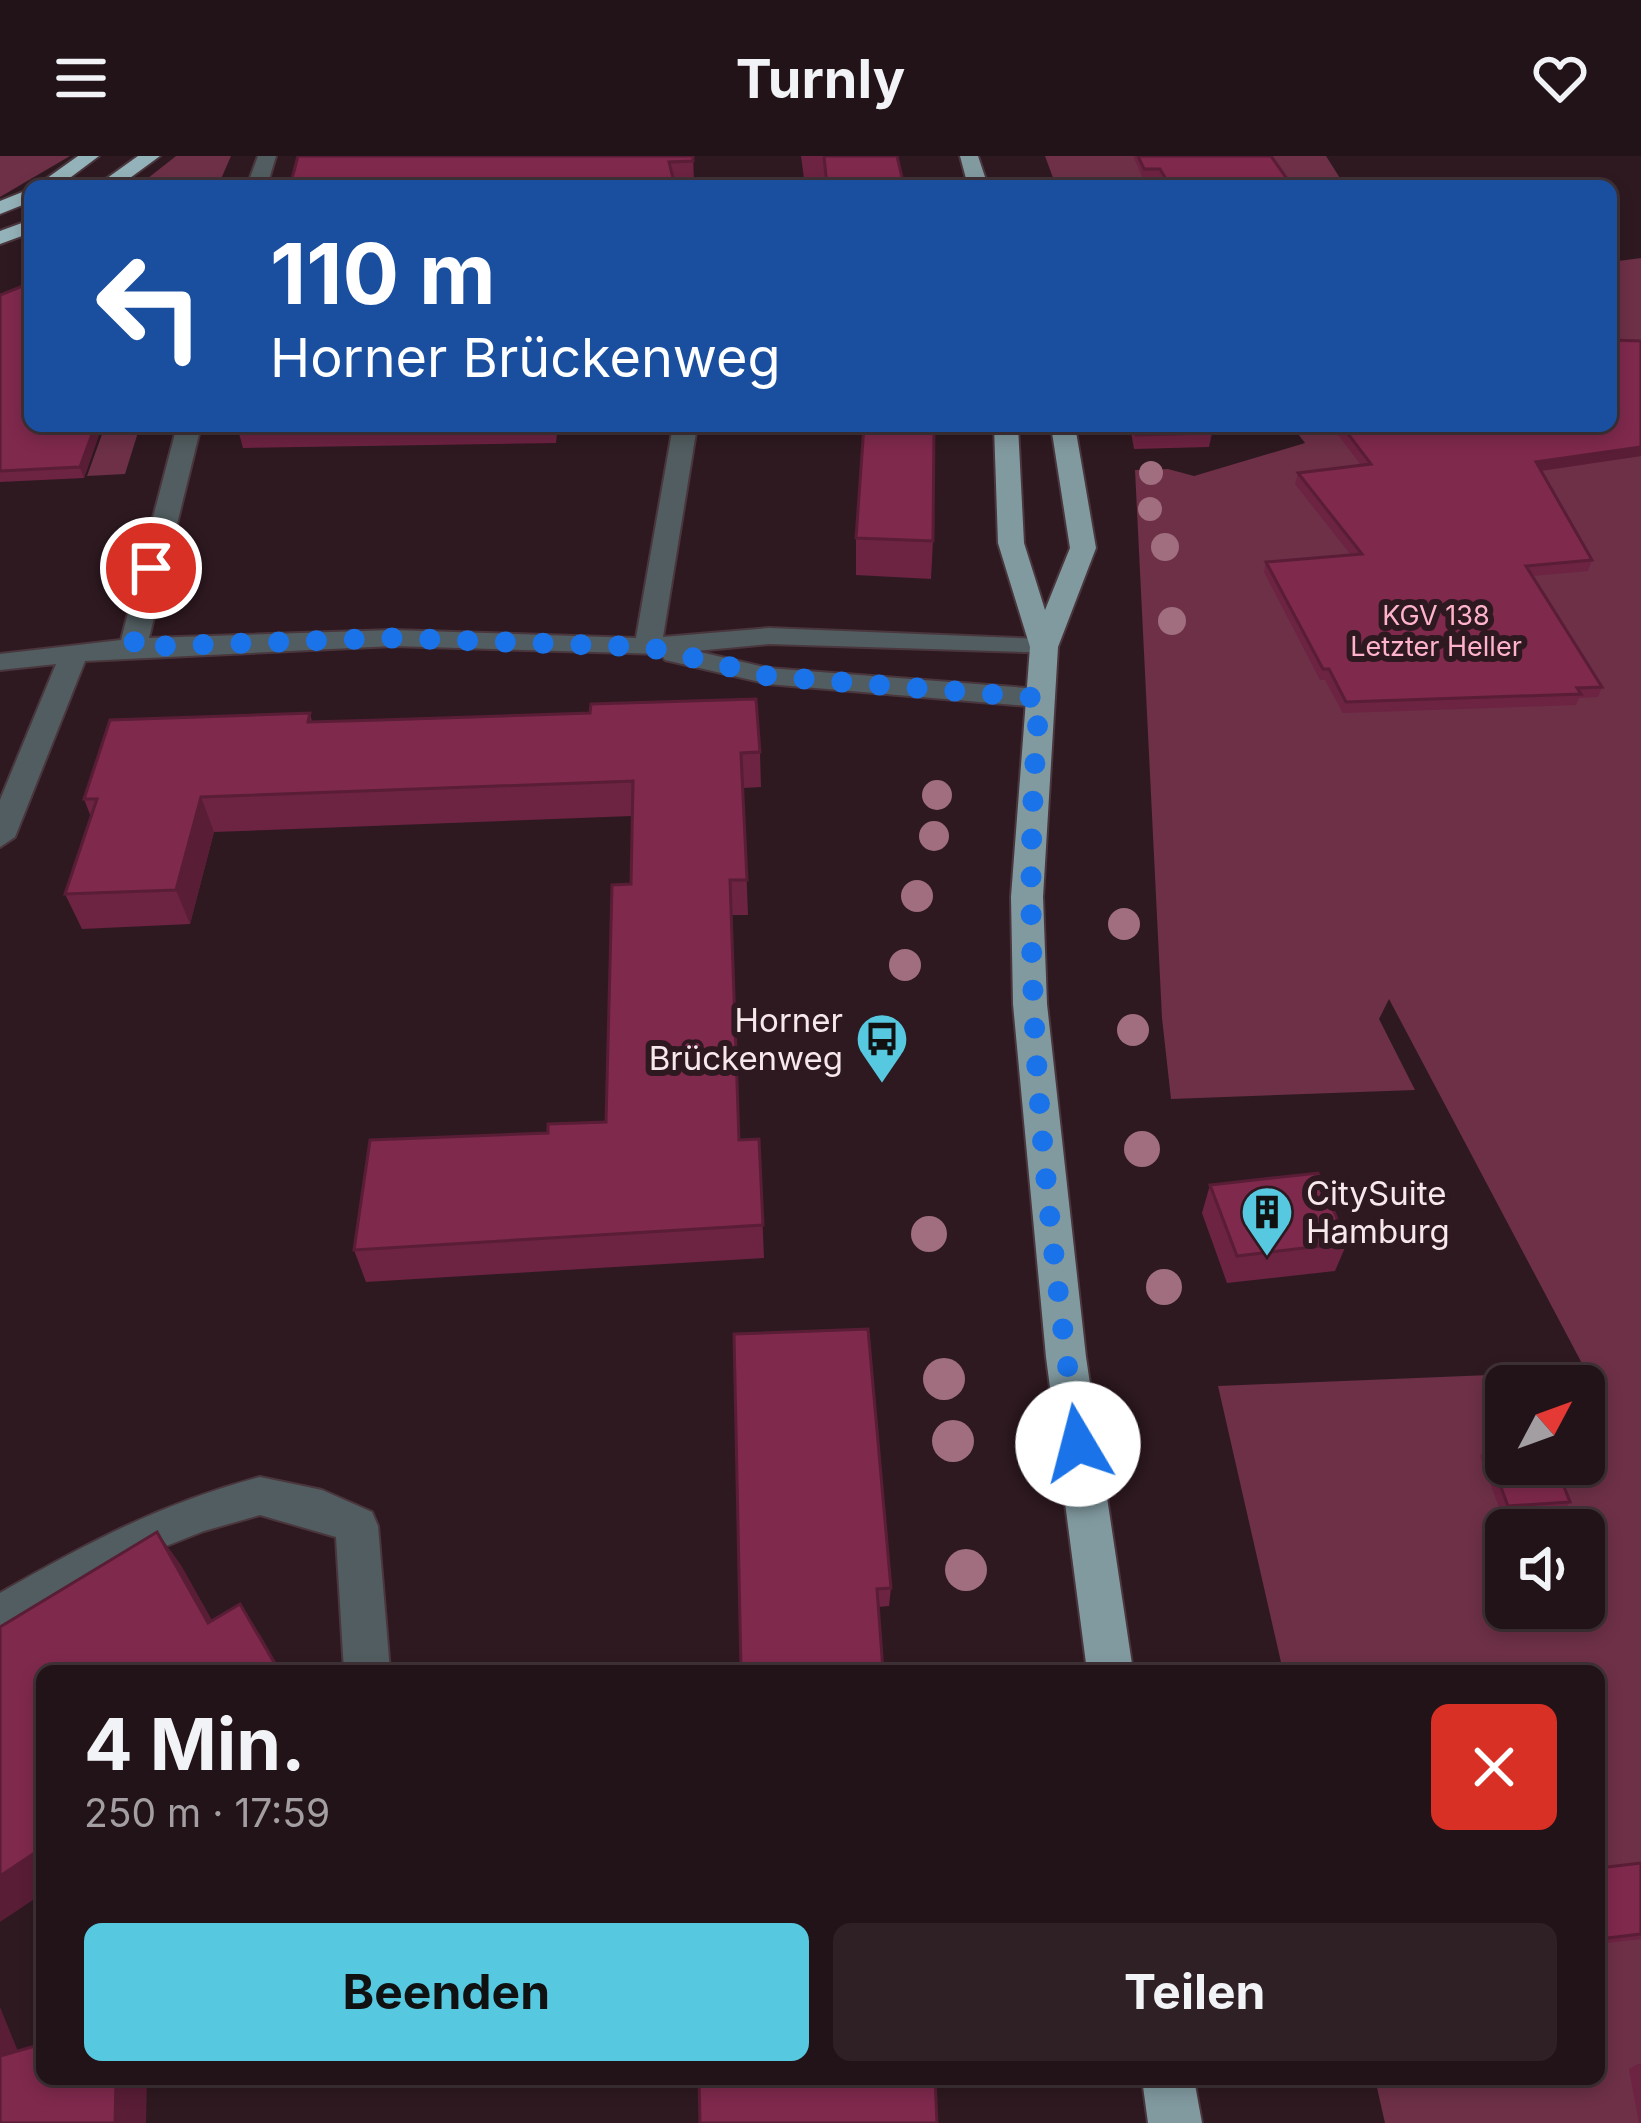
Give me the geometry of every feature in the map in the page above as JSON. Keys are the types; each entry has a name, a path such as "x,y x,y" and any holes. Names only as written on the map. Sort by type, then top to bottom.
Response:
{"highway":[{"path":"55,180 89,156"},
{"path":"115,180 151,156"}],"main road":[{"path":"1006,432 1011,543 1044,647"},
{"path":"1064,432 1083,548 1044,647 1027,897 1030,1004 1066,1358 1109,1665"},
{"path":"1169,2085 1174,2123"}],"street":[{"path":"133,647 187,432"},
{"path":"648,647 684,432"},
{"path":"0,662 133,647 393,638 648,647 769,636 1044,647"},
{"path":"648,647 768,676 1040,698"},
{"path":"0,837 75,651"},
{"path":"0,1617 136,1538 201,1512 260,1496 322,1510 357,1526 367,1665"}],"green space":[{"path":"0,156 70,156 24,180 0,197"},
{"path":"176,156 231,156 221,180 146,180"},
{"path":"1045,156 1326,156 1341,180 1054,180"},
{"name":"KGV 138 Letzter Heller","path":"1641,258 1641,2123 1385,2123 1376,2085 1605,2085 1605,1665 1282,1665 1218,1386 1485,1375 1485,1485 1605,1485 1605,1365 1583,1365 1389,999 1379,1019 1415,1090 1171,1099 1162,1018 1135,470 1168,469 1194,476 1305,443 1297,432 1617,432 1617,261"},
{"path":"103,432 138,432 125,474 87,476"}],"building":[{"path":"298,156 693,156 693,161 669,162 674,180 292,180"},
{"path":"824,156 897,156 903,180 826,180"},
{"path":"1138,156 1271,156 1288,180 1166,180 1160,169 1144,169"},
{"path":"24,285 24,432 93,432 80,467 0,471 0,295"},
{"path":"1617,340 1641,341 1641,447 1536,462 1592,560 1526,566 1602,687 1577,688 1581,694 1346,702 1266,562 1362,554 1298,473 1371,464 1347,432 1617,432"},
{"path":"864,432 934,432 933,541 856,538"},
{"path":"1135,432 1212,433 1136,435"},
{"path":"756,699 760,752 741,753 747,880 730,880 739,1140 759,1139 763,1225 354,1250 370,1140 548,1133 548,1124 606,1122 612,885 631,884 633,781 201,797 176,890 65,894 97,799 84,799 110,720 310,713 308,722 380,720 590,713 591,704"},
{"path":"1318,1173 1347,1243 1237,1256 1210,1185"},
{"path":"868,1329 891,1588 877,1589 883,1665 741,1665 734,1334"},
{"path":"1500,1485 1563,1485 1570,1502 1508,1506"},
{"path":"157,1532 208,1623 240,1604 276,1665 36,1665 36,1852 0,1876 0,1627"},
{"path":"1641,1863 1641,1934 1605,1938 1605,1867"},
{"path":"36,2046 36,2085 116,2085 115,2123 0,2123 0,2056"},
{"path":"699,2085 935,2085 937,2123 700,2123"}],"place":[{"name":"Horner Brückenweg","path":"882,1085"},
{"name":"CitySuite Hamburg","path":"1267,1258"}],"route":[{"path":"151,568 133,647 393,638 648,647 768,676 1040,698 1027,897 1030,1004 1050,1222 1078,1444"}]}
